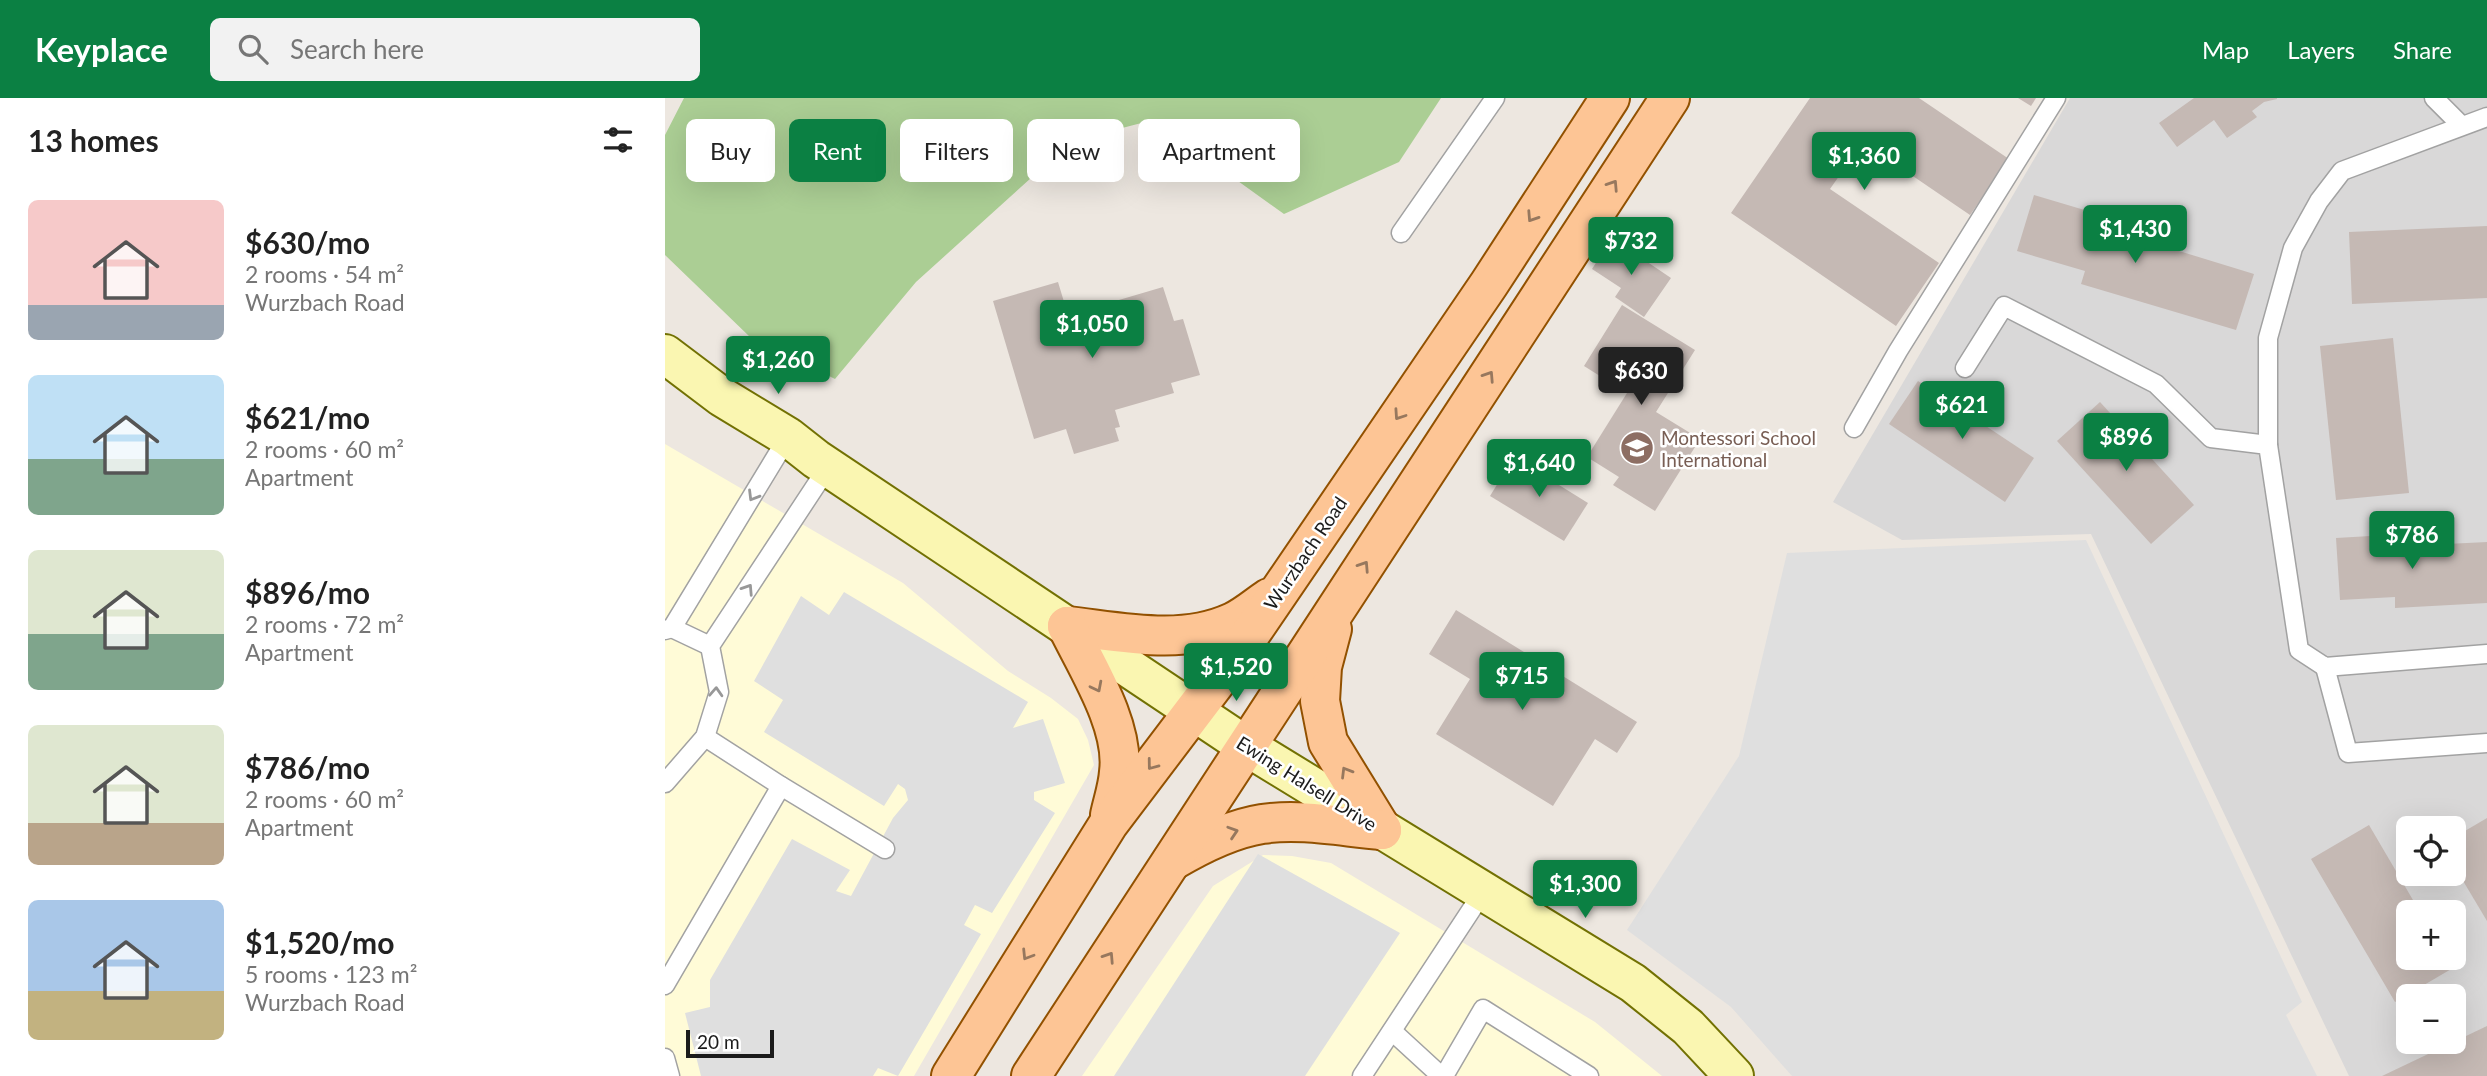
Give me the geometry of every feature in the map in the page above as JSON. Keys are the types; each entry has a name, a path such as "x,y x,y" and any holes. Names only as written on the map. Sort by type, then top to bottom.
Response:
{"main road":[{"name":"Wurzbach Road","path":"951,1076 1109,823 1234,658 1482,295 1610,98"},
{"path":"1031,1076 1670,98"},
{"path":"1067,626 1156,636 1192,633 1231,622 1280,591"},
{"path":"1337,607 1322,667 1320,701 1328,742 1382,830"},
{"path":"1067,626 1107,706 1118,749 1120,771 1109,823"},
{"path":"1171,861 1201,844 1261,824 1291,822 1382,830"}],"street":[{"name":"Ewing Halsell Drive","path":"665,354 722,397 788,437 828,467 1246,746 1633,984 1688,1027 1734,1076"}],"lane":[{"path":"1401,233 1495,98"},
{"path":"1854,428 1898,351 2056,98"},
{"path":"2434,98 2461,125"},
{"path":"2487,117 2342,171 2319,201 2294,248 2268,338 2268,445 2299,650 2325,667 2487,654"},
{"path":"1965,368 2004,306 2156,384 2211,438 2268,445"},
{"path":"710,646 669,629 788,437"},
{"path":"666,785 705,737 719,692 710,646 828,467"},
{"path":"2325,667 2348,754 2487,743"},
{"path":"705,737 885,849"},
{"path":"665,985 781,786"},
{"path":"1362,1076 1483,892"},
{"path":"1392,1031 1443,1076 1483,1009 1589,1076"},
{"path":"665,1058 670,1076"}],"shaded area":[{"path":"2070,98 2487,98 2487,1076 2349,1076 2091,534 1902,540 1833,502"},
{"path":"665,444 903,583 1008,671 1078,719 1088,740 1094,765 914,1076 665,1076"},
{"path":"2086,540 2302,1002 2286,1015 2317,1076 1792,1076 1731,1007 1627,930 1739,756 1787,553"},
{"path":"844,592 1028,702 1013,728 1043,719 1065,783 1034,792 1034,800 1055,813 992,913 975,905 964,925 981,934 898,1076 878,1068 873,1076 701,1076 685,1013 710,1007 710,980 792,839 850,870 836,891 851,896 893,818 908,800 905,789 898,784 884,806 764,732 783,700 754,681 801,596 829,615"},
{"path":"1258,854 1400,933 1305,1076 1114,1076"},
{"path":"1263,855 1292,856 1331,863 1595,1022 1662,1076 1082,1076 1213,886"}],"green space":[{"path":"684,98 1441,98 1399,162 1284,214 1239,182 1300,182 1300,119 1138,119 1138,124 1124,128 1124,119 1027,119 1027,182 916,282 835,379 750,337 665,255 665,135"}],"building":[{"path":"1810,98 1919,98 2009,159 1970,215 1863,142 1830,189 1939,263 1896,326 1731,213"},
{"path":"2018,98 2036,98 2031,106"},
{"path":"2194,98 2277,99 2264,102 2252,111 2257,117 2227,138 2214,120 2177,147 2159,123"},
{"path":"2034,195 2108,217 2104,228 2254,274 2236,330 2081,284 2085,271 2017,251"},
{"path":"2487,226 2487,298 2352,304 2349,232"},
{"path":"1612,238 1671,278 1644,317 1615,297 1621,288 1592,269"},
{"path":"1058,282 1068,315 1163,287 1174,321 1183,319 1200,375 1171,383 1174,393 1115,410 1120,427 1115,428 1119,441 1074,454 1066,429 1034,439 993,301"},
{"path":"1622,305 1695,350 1656,412 1700,439 1655,511 1613,485 1619,477 1587,457 1627,393 1584,366"},
{"path":"2393,338 2409,493 2336,500 2320,346"},
{"path":"1918,381 2034,458 2005,502 1889,424"},
{"path":"2100,402 2194,505 2151,544 2057,441"},
{"path":"1514,457 1588,503 1564,541 1490,496"},
{"path":"2405,534 2406,546 2487,542 2487,603 2395,608 2395,597 2340,600 2336,538"},
{"path":"1456,610 1637,722 1617,753 1595,739 1553,806 1436,734 1470,679 1429,654"},
{"path":"2487,818 2487,921 2466,886 2466,830"},
{"path":"2369,825 2396,871 2396,886 2405,886 2413,900 2396,900 2396,970 2450,970 2426,984 2396,984 2395,1002 2311,859"},
{"path":"2487,1026 2487,1076 2382,1076 2428,1054 2466,1054 2466,1036"}],"place":[{"name":"Montessori School International","path":"1637,448"}]}
